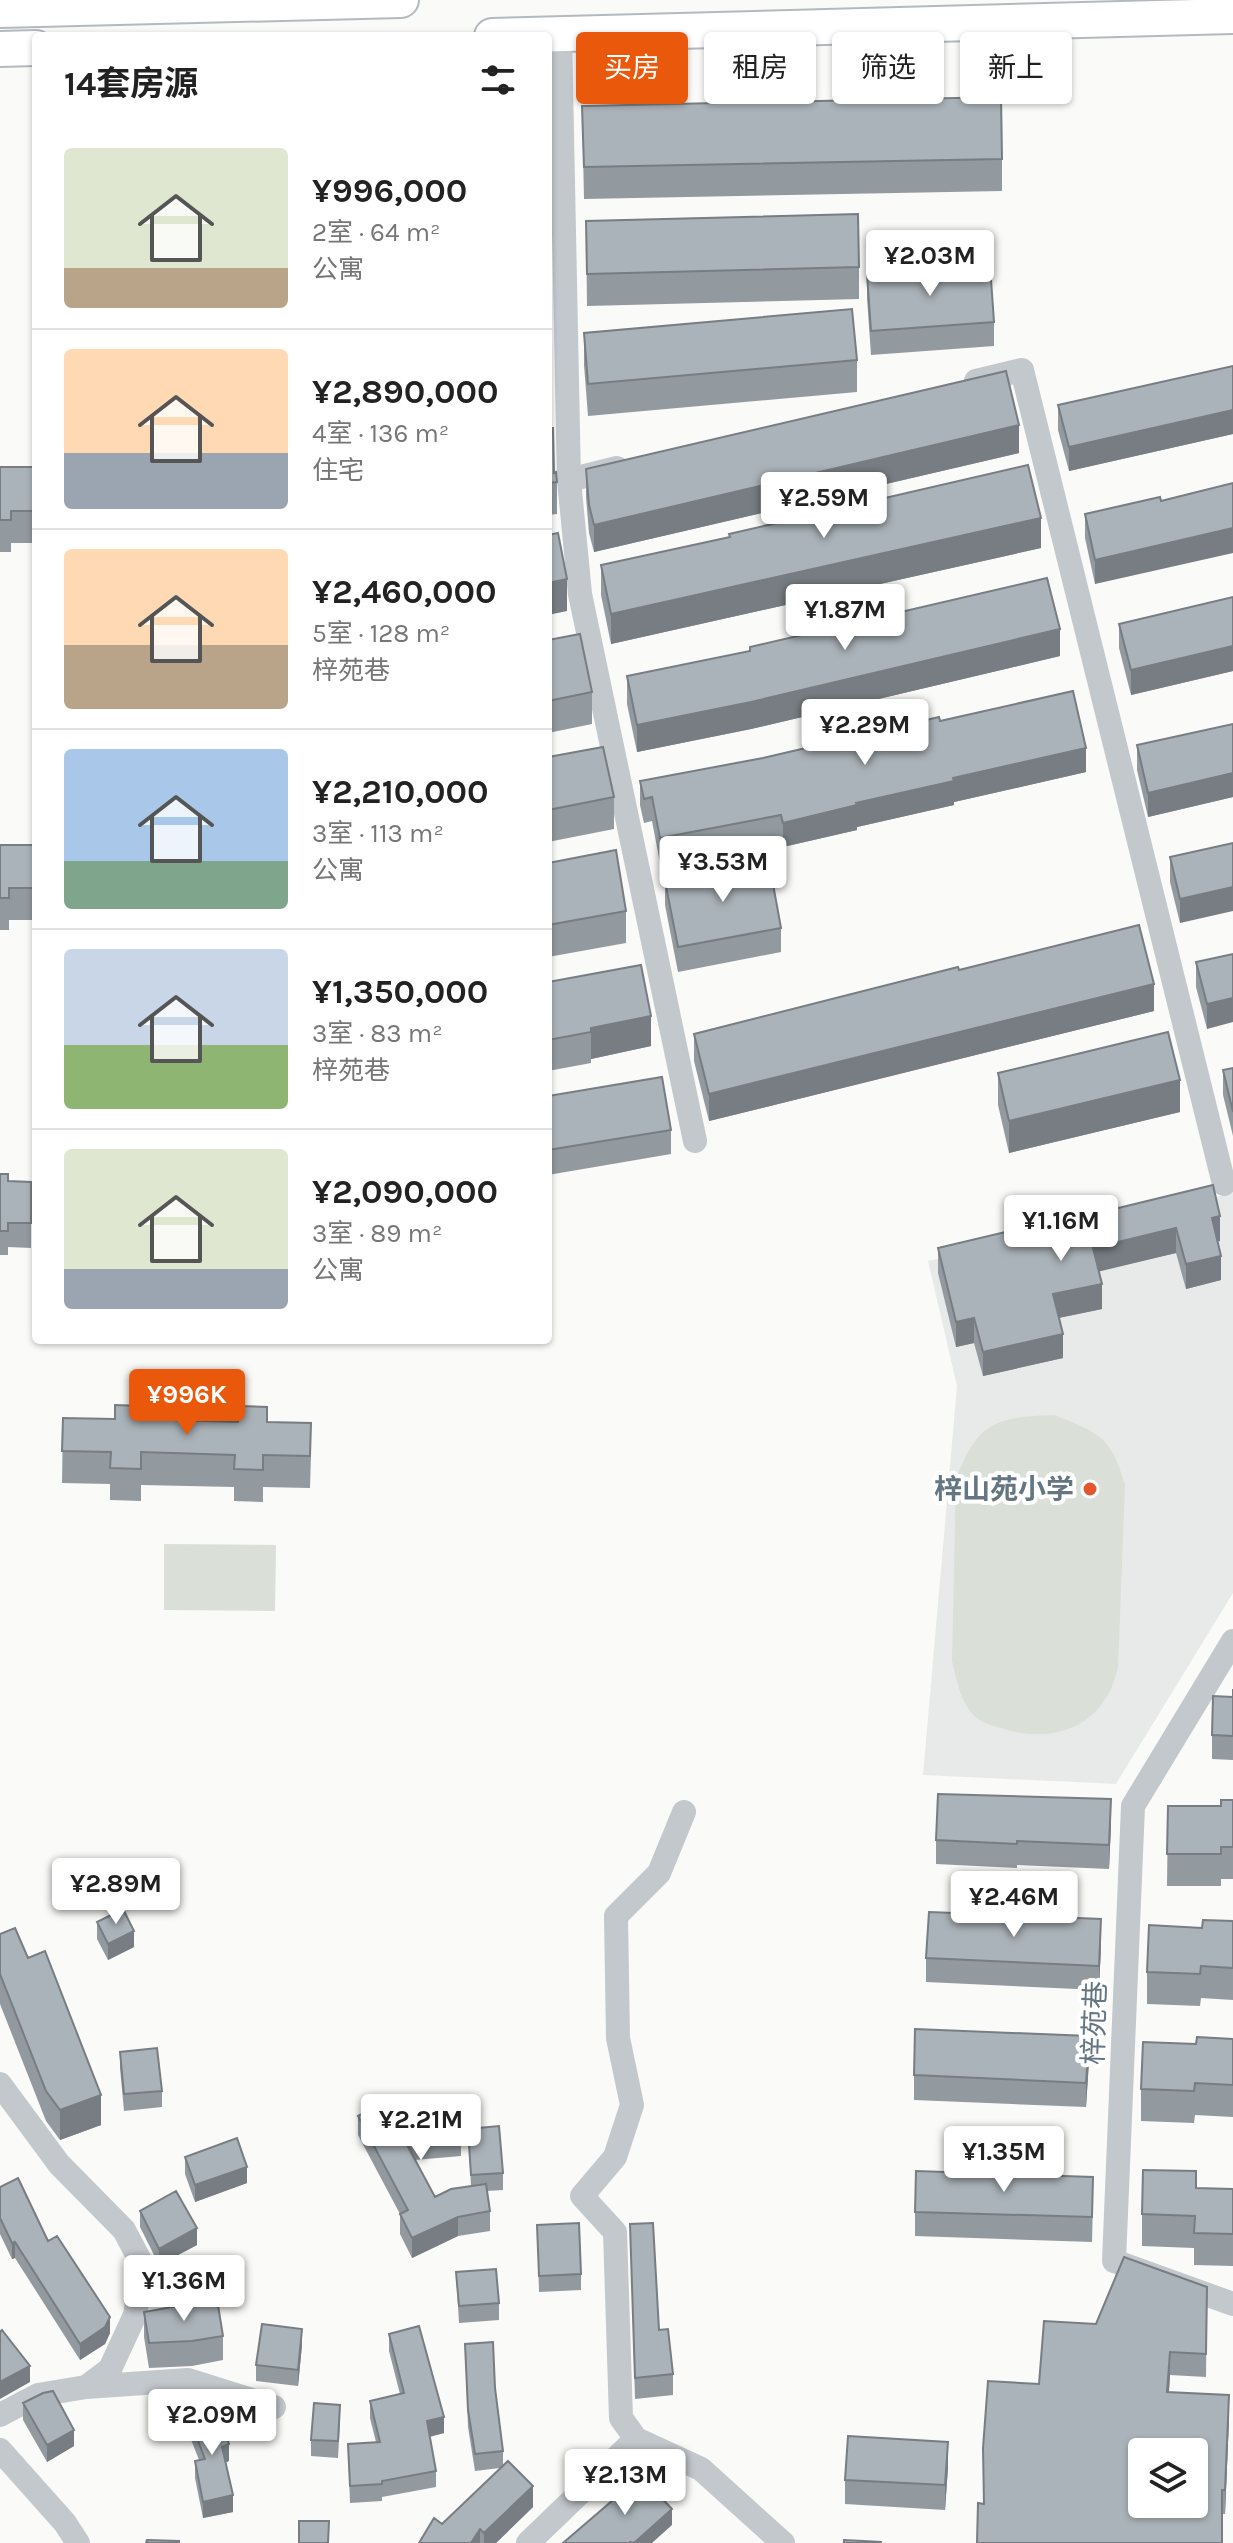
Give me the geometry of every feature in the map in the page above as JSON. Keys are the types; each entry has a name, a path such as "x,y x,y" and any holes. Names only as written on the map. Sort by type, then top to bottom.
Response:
{"street":[{"path":"0,10 401,0"},
{"path":"552,34 957,12 1233,16"},
{"path":"560,34 569,480 580,594 695,1141"},
{"path":"0,49 32,48"},
{"path":"946,389 1022,370 1224,1184"},
{"path":"569,480 645,462"},
{"name":"梓苑巷","path":"1233,1641 1133,1806 1114,2261 1233,2304"},
{"path":"684,1812 659,1873 616,1916 618,2038 632,2105 615,2157 582,2196 615,2232 621,2418 636,2439 701,2469 783,2543"},
{"path":"0,2084 59,2164 124,2230 143,2266 135,2315 110,2369 86,2387"},
{"path":"0,2415 38,2395 86,2387 188,2380 274,2407"},
{"path":"528,2543 636,2439"},
{"path":"0,2450 65,2523 78,2543"}],"shaded area":[{"name":"梓山苑小学","path":"1233,1193 1233,1593 1116,1784 923,1775 957,1386 928,1261"},
{"path":"1055,1415 1083,1427 1109,1446 1125,1485 1118,1667 1112,1687 1091,1716 1061,1731 1024,1733 1004,1729 975,1717 965,1703 956,1679 952,1661 956,1479 972,1445 992,1426 1018,1418"},
{"path":"164,1544 276,1545 275,1611 164,1610"}],"building":[{"path":"944,98 960,98 960,104 1001,104 1002,159 584,167 582,106 816,104 816,101 832,101 832,104 944,104"},
{"path":"858,214 859,267 587,274 586,221"},
{"path":"990,265 994,322 871,331 867,274"},
{"path":"852,309 857,360 588,384 584,333"},
{"path":"1233,366 1233,410 1069,447 1058,405"},
{"path":"1006,371 1019,425 594,525 586,469"},
{"path":"552,428 554,473 557,482 552,483"},
{"path":"1028,465 1041,518 611,614 601,565"},
{"path":"0,467 32,467 32,511 11,511 11,520 0,520"},
{"path":"1233,483 1233,528 1095,560 1085,514 1160,497 1161,501"},
{"path":"558,533 567,579 552,582 552,534"},
{"path":"1047,578 1060,629 751,702 637,725 627,676 750,651 750,647"},
{"path":"1233,597 1233,646 1131,670 1119,624"},
{"path":"580,634 592,692 552,700 552,639"},
{"path":"1073,691 1086,748 953,778 954,781 783,823 781,815 660,838 652,797 644,799 640,781 763,758 939,717 940,721"},
{"path":"1233,724 1233,773 1148,793 1137,745"},
{"path":"603,747 614,797 552,809 552,756"},
{"path":"1233,843 1233,887 1180,899 1170,857"},
{"path":"0,845 32,845 32,888 9,888 9,898 0,898"},
{"path":"616,850 626,911 552,924 552,862"},
{"path":"769,862 781,928 678,947 665,881"},
{"path":"1139,925 1154,984 709,1094 694,1034"},
{"path":"1233,954 1233,998 1207,1004 1196,962"},
{"path":"641,965 651,1016 552,1039 552,981"},
{"path":"1168,1032 1180,1080 1009,1121 998,1073"},
{"path":"1233,1068 1233,1112 1223,1070"},
{"path":"662,1077 671,1130 552,1149 552,1095"},
{"path":"0,1174 8,1174 8,1181 31,1182 31,1223 8,1223 8,1231 0,1231"},
{"path":"1213,1185 1220,1216 1212,1218 1221,1256 1186,1264 1176,1228 1093,1248 1102,1284 1053,1294 1063,1334 983,1352 974,1318 956,1322 938,1248"},
{"path":"115,1405 143,1406 143,1419 238,1422 238,1406 267,1407 267,1422 311,1423 310,1456 263,1455 263,1470 234,1469 235,1455 141,1452 141,1469 110,1468 111,1452 62,1451 63,1418 115,1419"},
{"path":"1213,1696 1233,1697 1233,1736 1212,1735"},
{"path":"938,1794 1111,1799 1109,1845 936,1840"},
{"path":"1221,1800 1233,1800 1233,1847 1221,1847 1221,1854 1167,1854 1168,1806 1221,1806"},
{"path":"123,1909 134,1931 108,1944 97,1922"},
{"path":"929,1912 1101,1919 1099,1966 926,1958"},
{"path":"1203,1920 1233,1921 1233,1968 1201,1966 1200,1974 1147,1972 1149,1925 1202,1928"},
{"path":"15,1928 28,1958 45,1951 101,2095 60,2110 46,2091 0,1974 0,1934"},
{"path":"915,2029 1089,2036 1086,2083 914,2075"},
{"path":"1197,2037 1233,2039 1233,2085 1195,2083 1194,2091 1141,2089 1143,2042 1196,2044"},
{"path":"157,2048 162,2091 124,2094 120,2052"},
{"path":"384,2102 386,2106 459,2103 461,2136 405,2141 435,2197 451,2189 486,2184 490,2211 458,2217 412,2238 400,2214 408,2210 358,2116"},
{"path":"499,2126 503,2173 471,2175 468,2129"},
{"path":"237,2138 247,2167 195,2185 185,2157"},
{"path":"1143,2170 1196,2171 1196,2188 1233,2189 1233,2234 1194,2233 1195,2216 1142,2214"},
{"path":"916,2171 1093,2177 1092,2217 915,2212"},
{"path":"18,2178 48,2241 57,2236 110,2317 105,2327 80,2344 15,2242 12,2243 0,2218 0,2187"},
{"path":"176,2191 197,2228 159,2249 140,2211"},
{"path":"579,2223 581,2274 539,2276 537,2225"},
{"path":"653,2223 659,2330 668,2329 673,2374 635,2378 630,2224"},
{"path":"1124,2257 1207,2287 1206,2354 1170,2352 1167,2392 1229,2395 1225,2490 1222,2490 1222,2543 977,2543 978,2503 984,2504 983,2448 988,2381 1039,2384 1044,2321 1096,2324"},
{"path":"496,2269 499,2303 459,2306 456,2272"},
{"path":"217,2299 223,2336 149,2343 144,2312"},
{"path":"262,2324 302,2329 298,2370 256,2365"},
{"path":"419,2326 444,2417 427,2421 436,2471 382,2481 382,2484 350,2486 348,2444 380,2442 370,2401 404,2393 389,2334"},
{"path":"2,2330 30,2366 0,2382 0,2332"},
{"path":"493,2342 503,2451 475,2454 468,2410 465,2344"},
{"path":"53,2391 74,2430 47,2445 23,2403"},
{"path":"314,2403 340,2405 338,2441 311,2440"},
{"path":"216,2410 229,2444 222,2447 233,2495 203,2502 195,2461 205,2459 190,2420"},
{"path":"848,2436 948,2442 945,2485 845,2480"},
{"path":"508,2461 533,2486 484,2533 480,2529 471,2543 419,2543 434,2518 442,2524"},
{"path":"641,2476 672,2509 634,2543 563,2543"},
{"path":"299,2521 329,2521 328,2543 299,2543"},
{"path":"147,2540 179,2541 179,2543 146,2543"},
{"path":"844,2540 882,2542 844,2543"}],"place":[{"name":"梓山苑小学","path":"1090,1489"}]}
